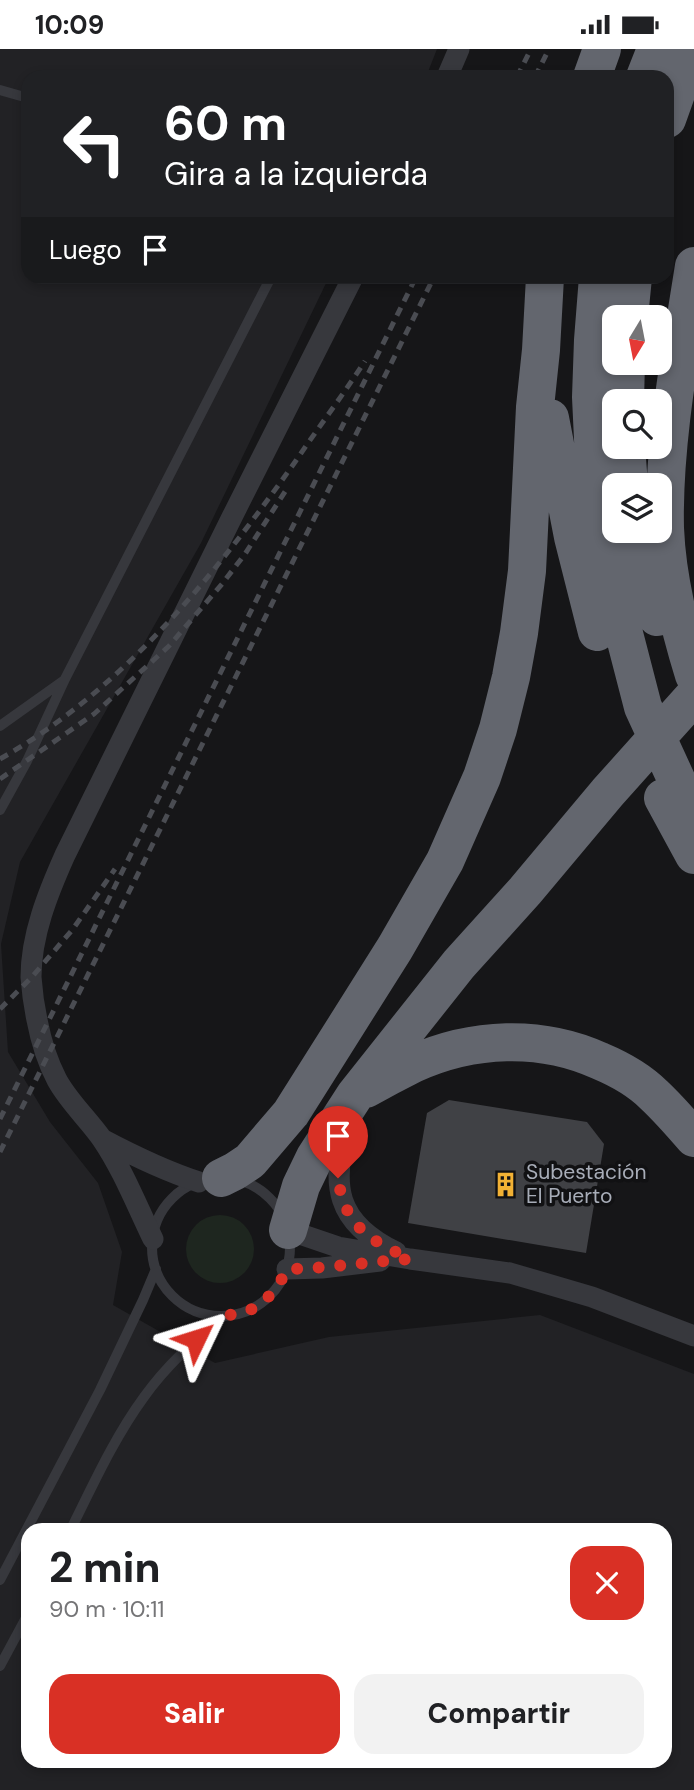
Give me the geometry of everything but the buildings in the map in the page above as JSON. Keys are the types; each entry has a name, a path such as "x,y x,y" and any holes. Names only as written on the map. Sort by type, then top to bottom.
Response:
{"highway":[{"path":"594,70 602,49"},
{"path":"648,70 656,49"},
{"path":"674,99 692,49"},
{"path":"694,267 675,396 666,486 665,528 670,575 683,639 694,675"},
{"path":"210,1180 250,1161 291,1113 395,948 445,861 482,777 511,677 527,571 545,284"},
{"path":"597,284 593,339 594,460 611,579 643,708 694,818"},
{"path":"630,305 632,284"},
{"path":"541,350 554,439 573,537 611,681 647,768 694,855"},
{"path":"675,396 680,497 694,580"},
{"path":"637,543 649,594 694,721"},
{"path":"288,1230 301,1186 315,1157 355,1094 460,964 694,696"},
{"path":"355,1094 415,1063 447,1052 489,1043 531,1042 559,1046 617,1068 652,1093 694,1138"}],"street":[{"path":"450,70 459,49"},
{"path":"153,1240 102,1139 58,1082 47,1059 40,1038 31,978 33,950 45,904 65,855 349,284"},
{"path":"355,1094 339,1161 340,1194 355,1224 381,1244 410,1259"},
{"path":"102,1139 172,1173 210,1180"},
{"path":"288,1230 338,1247 510,1273 592,1297 694,1336"},
{"path":"287,1269 410,1259"}],"lane":[{"path":"0,90 21,96"},
{"path":"0,810 267,284"},
{"path":"0,726 65,679"},
{"path":"210,1180 236,1180 263,1193 283,1216 288,1230 290,1243 287,1269 274,1292 254,1308 239,1314 206,1314 190,1308 175,1298 163,1285 156,1269 152,1251 153,1240 156,1224 163,1210 185,1188 210,1180"},
{"path":"30,1523 100,1389 156,1269"},
{"path":"74,1523 143,1397 168,1367 223,1316"},
{"path":"0,1580 21,1540"},
{"path":"0,1666 21,1627"}],"shaded area":[{"path":"0,49 437,49 429,70 21,70 21,284 326,284 201,543 20,862 1,944 8,1052 50,1122 98,1183 122,1252 113,1305 215,1363 329,1337 540,1315 694,1374 694,1790 0,1790"},
{"path":"220,1215 233,1217 244,1225 252,1236 252,1262 244,1273 233,1281 220,1283 207,1281 196,1273 188,1262 186,1249 188,1236 196,1225 207,1217"}],"railway":[{"path":"520,70 531,49"},
{"path":"538,70 549,49"},
{"path":"0,1119 413,284"},
{"path":"0,1152 431,284"},
{"path":"0,759 45,731 87,699 164,627 199,588 264,505 365,361"},
{"path":"0,779 94,714 169,646 245,554 288,487"},
{"path":"0,1009 73,929 115,869"}],"place":[{"name":"Subestación El Puerto","path":"506,1184"}],"route":[{"path":"196,1339 223,1316 239,1314 264,1301 274,1292 287,1269 410,1259 381,1244 355,1224 340,1194 338,1178"}]}
